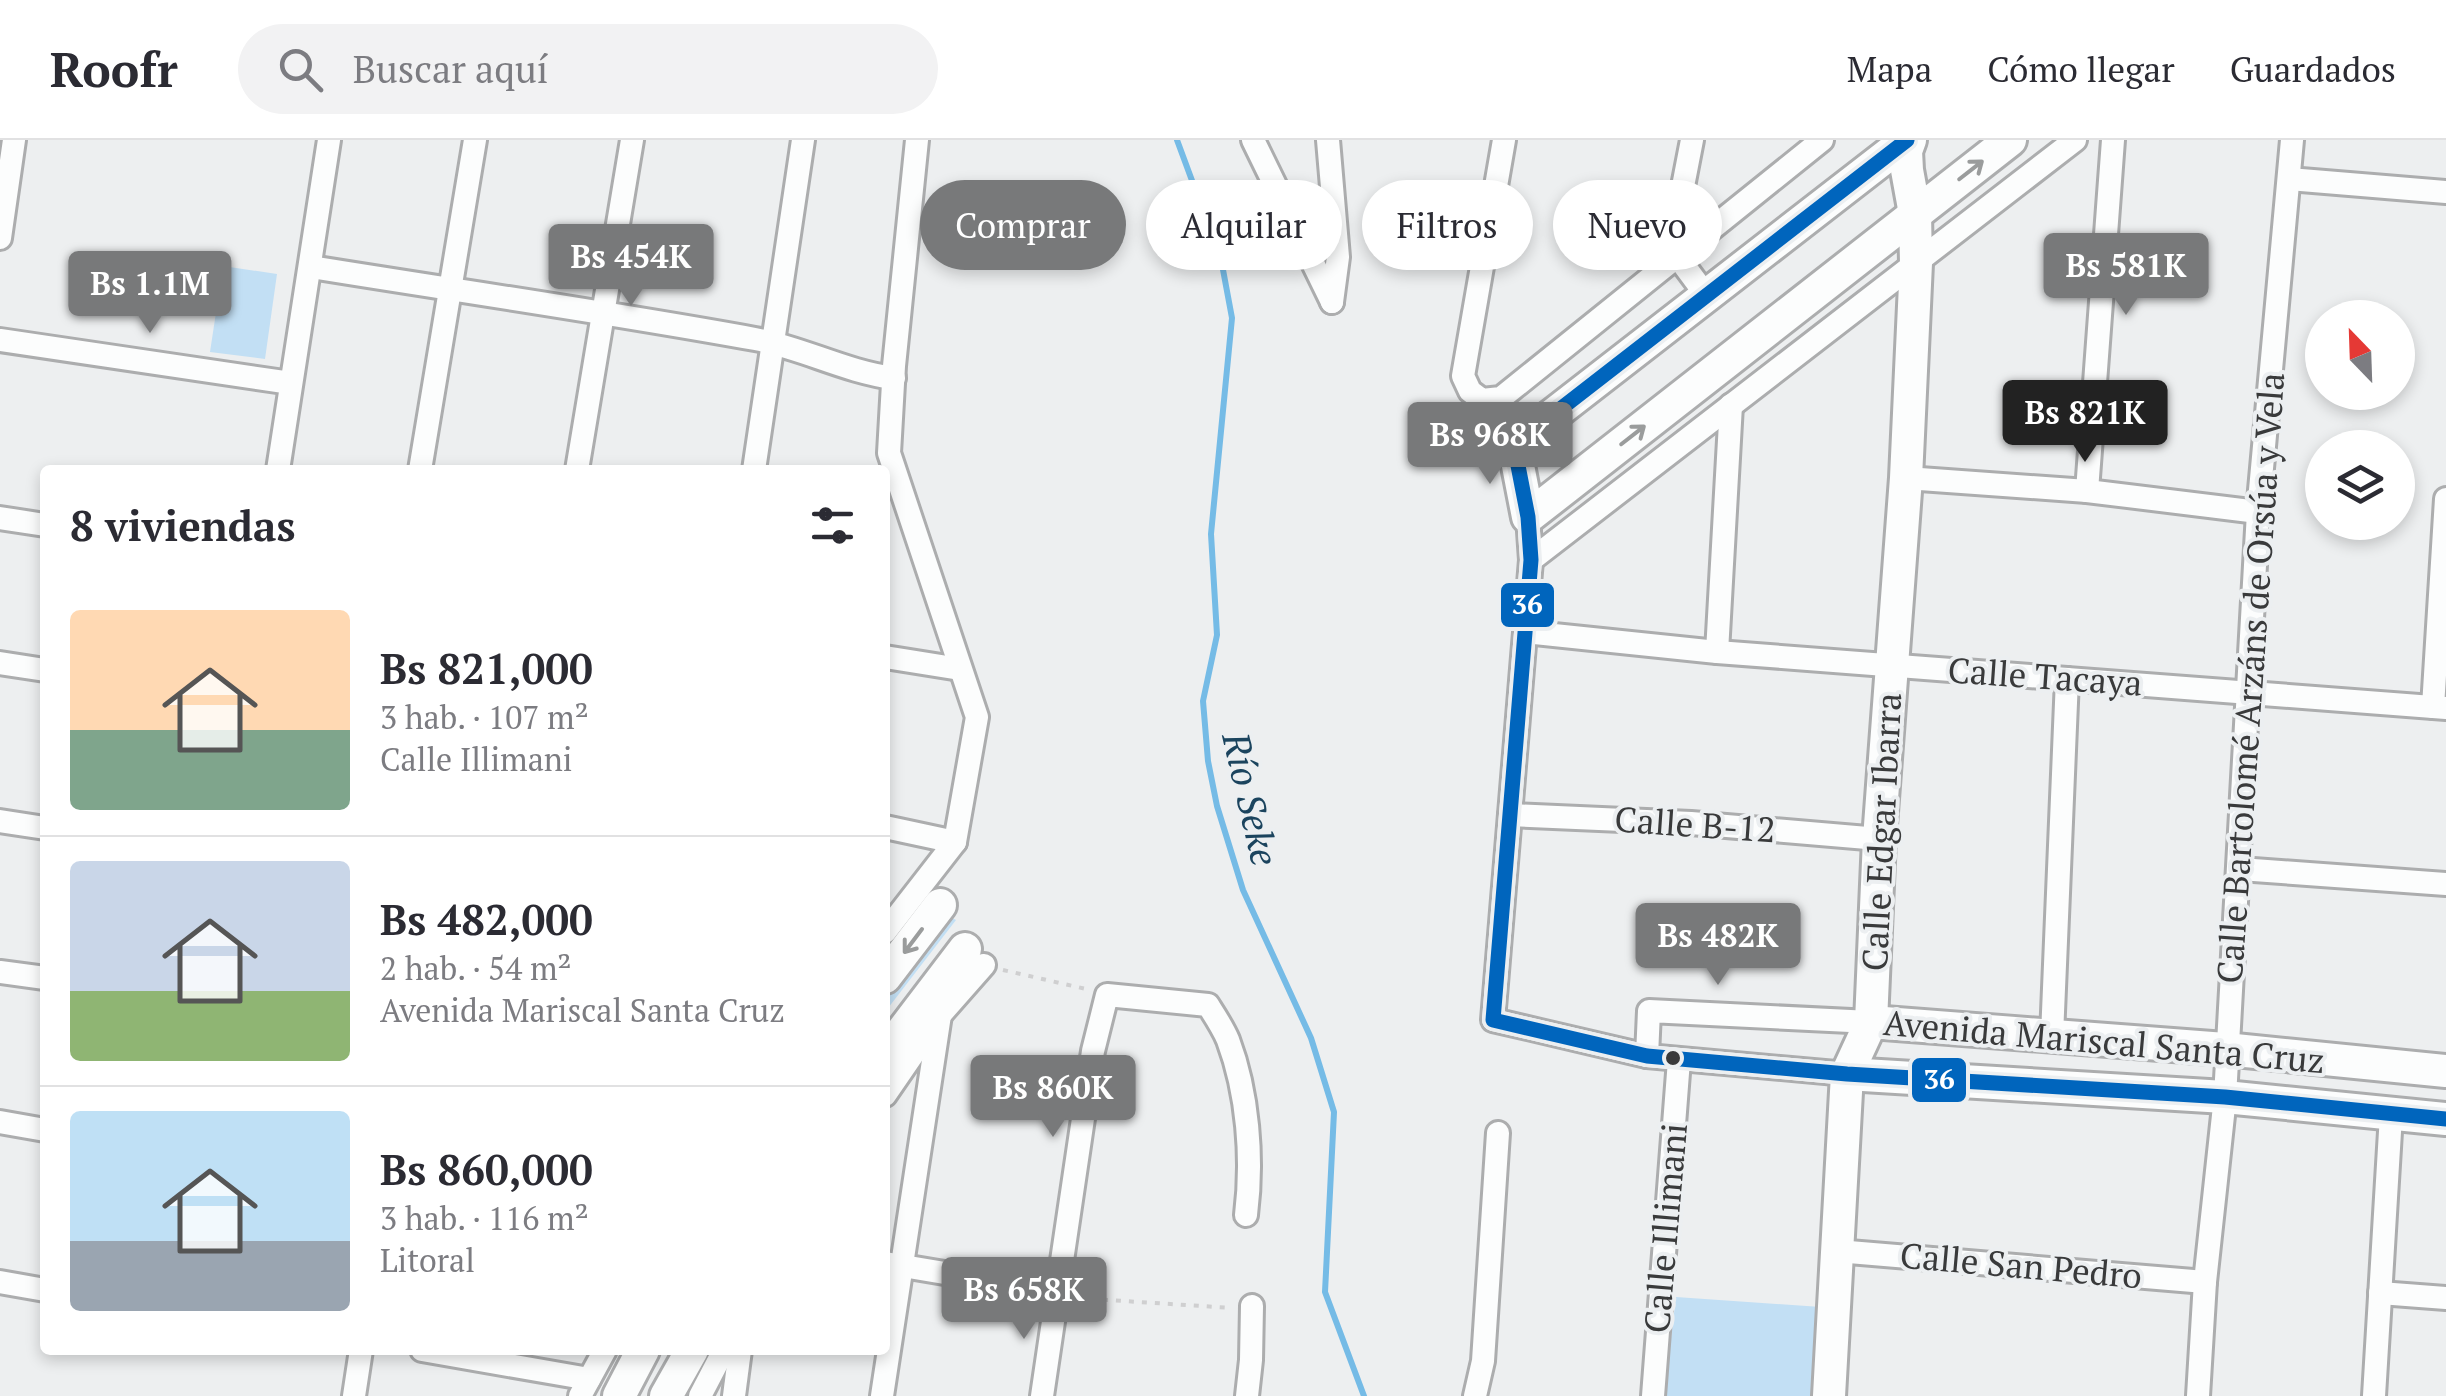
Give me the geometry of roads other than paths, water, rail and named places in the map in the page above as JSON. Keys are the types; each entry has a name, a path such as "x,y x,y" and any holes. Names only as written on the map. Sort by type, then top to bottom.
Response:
{"street":[{"path":"0,238 14,140"},
{"path":"279,465 329,140"},
{"path":"421,465 475,140"},
{"path":"579,465 632,140"},
{"path":"755,465 803,140"},
{"path":"890,926 955,842 977,717 889,454 917,140"},
{"path":"1253,140 1332,302 1338,257 1328,140"},
{"path":"1504,140 1463,376 1470,391 1482,400 1501,398 1660,270"},
{"path":"1684,180 1692,140"},
{"path":"1722,220 1822,140"},
{"path":"1646,1056 1494,1020 1531,560 1528,517 1514,445 1909,140"},
{"name":"Calle Edgar Ibarra","path":"1829,1396 1847,1074 1871,1022 1879,839 1906,478 1916,263 1915,214 1907,170 1909,140"},
{"path":"1528,517 2010,140"},
{"path":"1531,560 2075,140"},
{"path":"2086,491 2113,140"},
{"name":"Calle Bartolomé Arzáns de Orsúa y Vela","path":"2198,1396 2205,1282 2225,1097 2258,512 2292,140"},
{"path":"2289,178 2446,192"},
{"path":"311,266 604,311 772,342 874,376 894,378"},
{"path":"1687,270 1706,295"},
{"path":"0,340 291,384"},
{"path":"1718,652 1731,405"},
{"path":"1906,478 2086,491 2258,512"},
{"path":"2439,708 2446,499"},
{"path":"0,518 40,524"},
{"name":"Calle Tacaya","path":"1525,632 1718,652 2439,708"},
{"path":"890,658 960,670"},
{"path":"0,663 40,669"},
{"path":"2052,1036 2067,679"},
{"name":"Calle B-12","path":"1510,815 1691,822 1879,839"},
{"path":"0,821 40,827"},
{"path":"890,828 955,842"},
{"path":"2240,869 2446,884"},
{"path":"890,970 940,905"},
{"path":"890,1088 975,957"},
{"path":"890,1049 975,957"},
{"path":"0,972 40,977"},
{"path":"1042,1396 1093,1052 1107,994 1208,1005 1228,1039 1240,1085 1251,1179 1246,1214"},
{"name":"Avenida Mariscal Santa Cruz","path":"2446,1071 2226,1049 1871,1022 1649,1011 1646,1056 1847,1074 2225,1097 2446,1118"},
{"path":"890,1301 893,1265 940,1015"},
{"name":"Calle Illimani","path":"1653,1396 1680,1060"},
{"path":"2374,1396 2392,1115"},
{"path":"0,1122 40,1129"},
{"path":"1475,1396 1483,1360 1498,1133"},
{"name":"Calle San Pedro","path":"1837,1251 2205,1282"},
{"path":"893,1265 1022,1286 1057,1296"},
{"path":"0,1282 40,1289"},
{"path":"2380,1293 2446,1298"},
{"path":"1246,1396 1252,1306"},
{"path":"354,1396 361,1355"},
{"path":"444,1355 585,1387 602,1355"},
{"path":"619,1396 640,1355"},
{"path":"666,1396 689,1355"},
{"path":"700,1396 721,1355"},
{"path":"734,1396 739,1355"},
{"path":"882,1396 885,1355"}],"waterway":[{"name":"Río Seke","path":"1177,140 1221,259 1232,318 1211,534 1217,635 1203,701 1208,761 1217,806 1243,890 1311,1038 1334,1112 1325,1292 1364,1396"}]}
